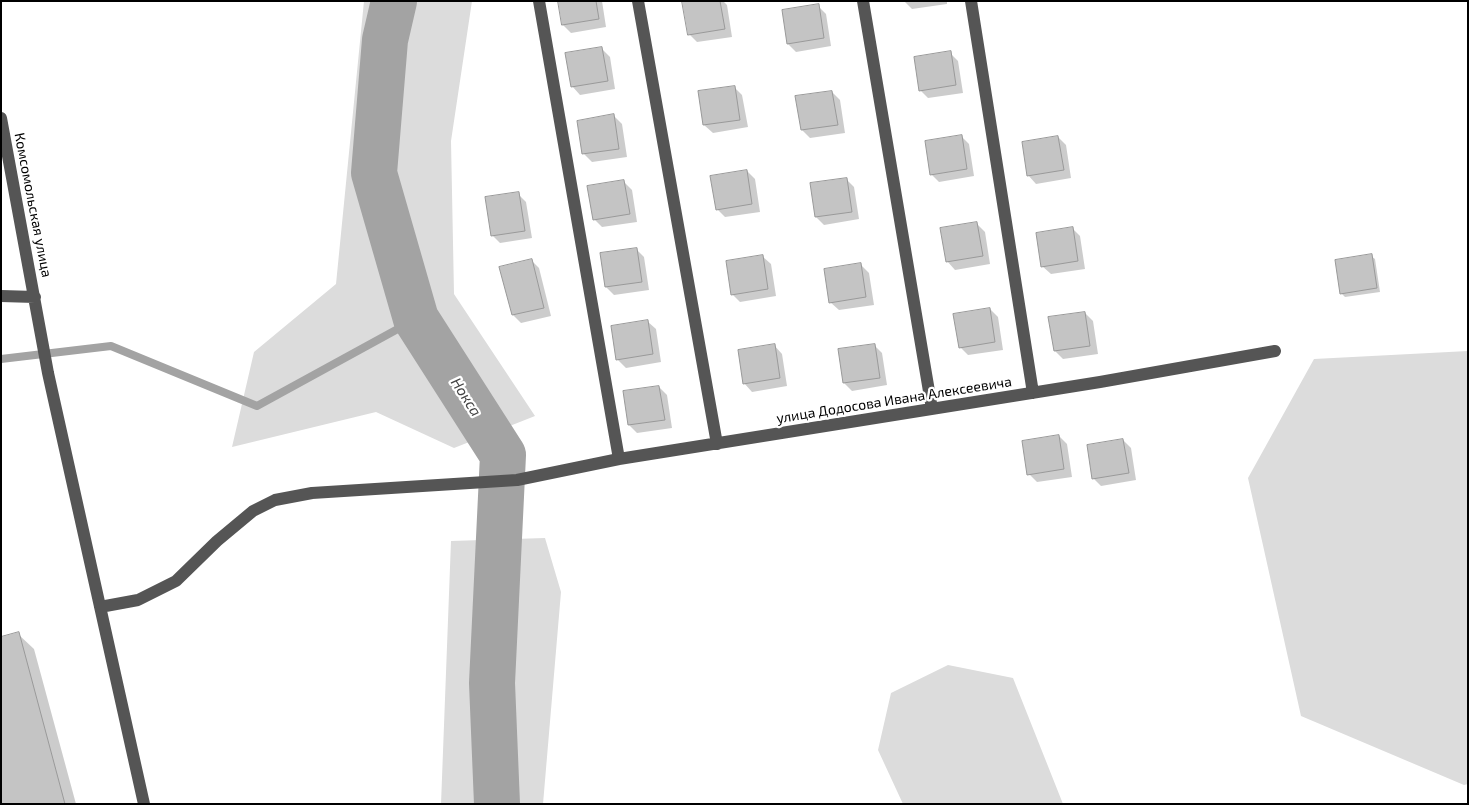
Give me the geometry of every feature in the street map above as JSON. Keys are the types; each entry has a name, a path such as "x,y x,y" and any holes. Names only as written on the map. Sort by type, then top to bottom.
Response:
{"street":[{"path":"539,1 619,459"},
{"path":"638,1 717,444"},
{"path":"863,1 932,409"},
{"path":"971,1 1034,393"},
{"name":"Комсомольская улица","path":"1,118 48,373 144,804"},
{"path":"1,296 35,297"},
{"name":"улица Додосова Ивана Алексеевича","path":"100,607 138,600 176,582 217,542 253,511 274,500 312,493 517,480 619,459 1034,393 1275,351"}],"shaded area":[{"path":"364,1 472,1 451,141 454,294 535,416 454,448 376,412 232,447 254,352 336,284"},
{"path":"1468,351 1468,784 1464,785 1301,716 1248,478 1314,359"},
{"path":"545,538 561,592 543,804 441,804 451,541"},
{"path":"948,665 1013,678 1063,804 903,804 878,750 891,693"}],"building":[{"path":"558,1 596,1 599,19 562,25"},
{"path":"682,1 720,1 725,29 688,35"},
{"path":"819,4 824,38 787,44 782,10"},
{"path":"602,47 608,81 571,87 565,53"},
{"path":"951,51 956,85 919,91 914,57"},
{"path":"735,86 740,120 703,125 698,91"},
{"path":"832,91 838,125 801,130 795,96"},
{"path":"614,114 619,149 582,154 577,121"},
{"path":"962,135 967,169 930,175 925,141"},
{"path":"1058,136 1064,170 1027,176 1022,142"},
{"path":"747,170 752,204 716,210 710,176"},
{"path":"847,178 852,212 815,217 810,183"},
{"path":"624,180 630,214 593,220 587,186"},
{"path":"519,192 525,231 491,236 485,197"},
{"path":"977,222 983,256 946,262 940,228"},
{"path":"1073,227 1078,261 1041,267 1036,233"},
{"path":"637,248 642,282 605,287 600,253"},
{"path":"1372,254 1377,288 1340,294 1335,260"},
{"path":"763,255 768,289 731,295 726,261"},
{"path":"532,259 544,308 512,315 499,267"},
{"path":"861,263 866,297 829,303 824,269"},
{"path":"990,308 995,342 959,348 953,314"},
{"path":"1085,312 1090,346 1054,351 1048,317"},
{"path":"648,320 653,354 616,360 611,326"},
{"path":"775,344 780,378 743,384 738,350"},
{"path":"875,344 880,378 843,383 838,349"},
{"path":"659,386 665,420 628,425 623,391"},
{"path":"1059,435 1064,469 1027,475 1022,441"},
{"path":"1123,439 1129,473 1092,479 1087,445"},
{"path":"19,632 65,804 1,804 1,637"}],"waterway":[{"name":"Нокса","path":"394,1 385,40 374,173 416,319 503,455 492,683 497,804"},
{"path":"1,359 111,346 257,406 416,319"}]}
